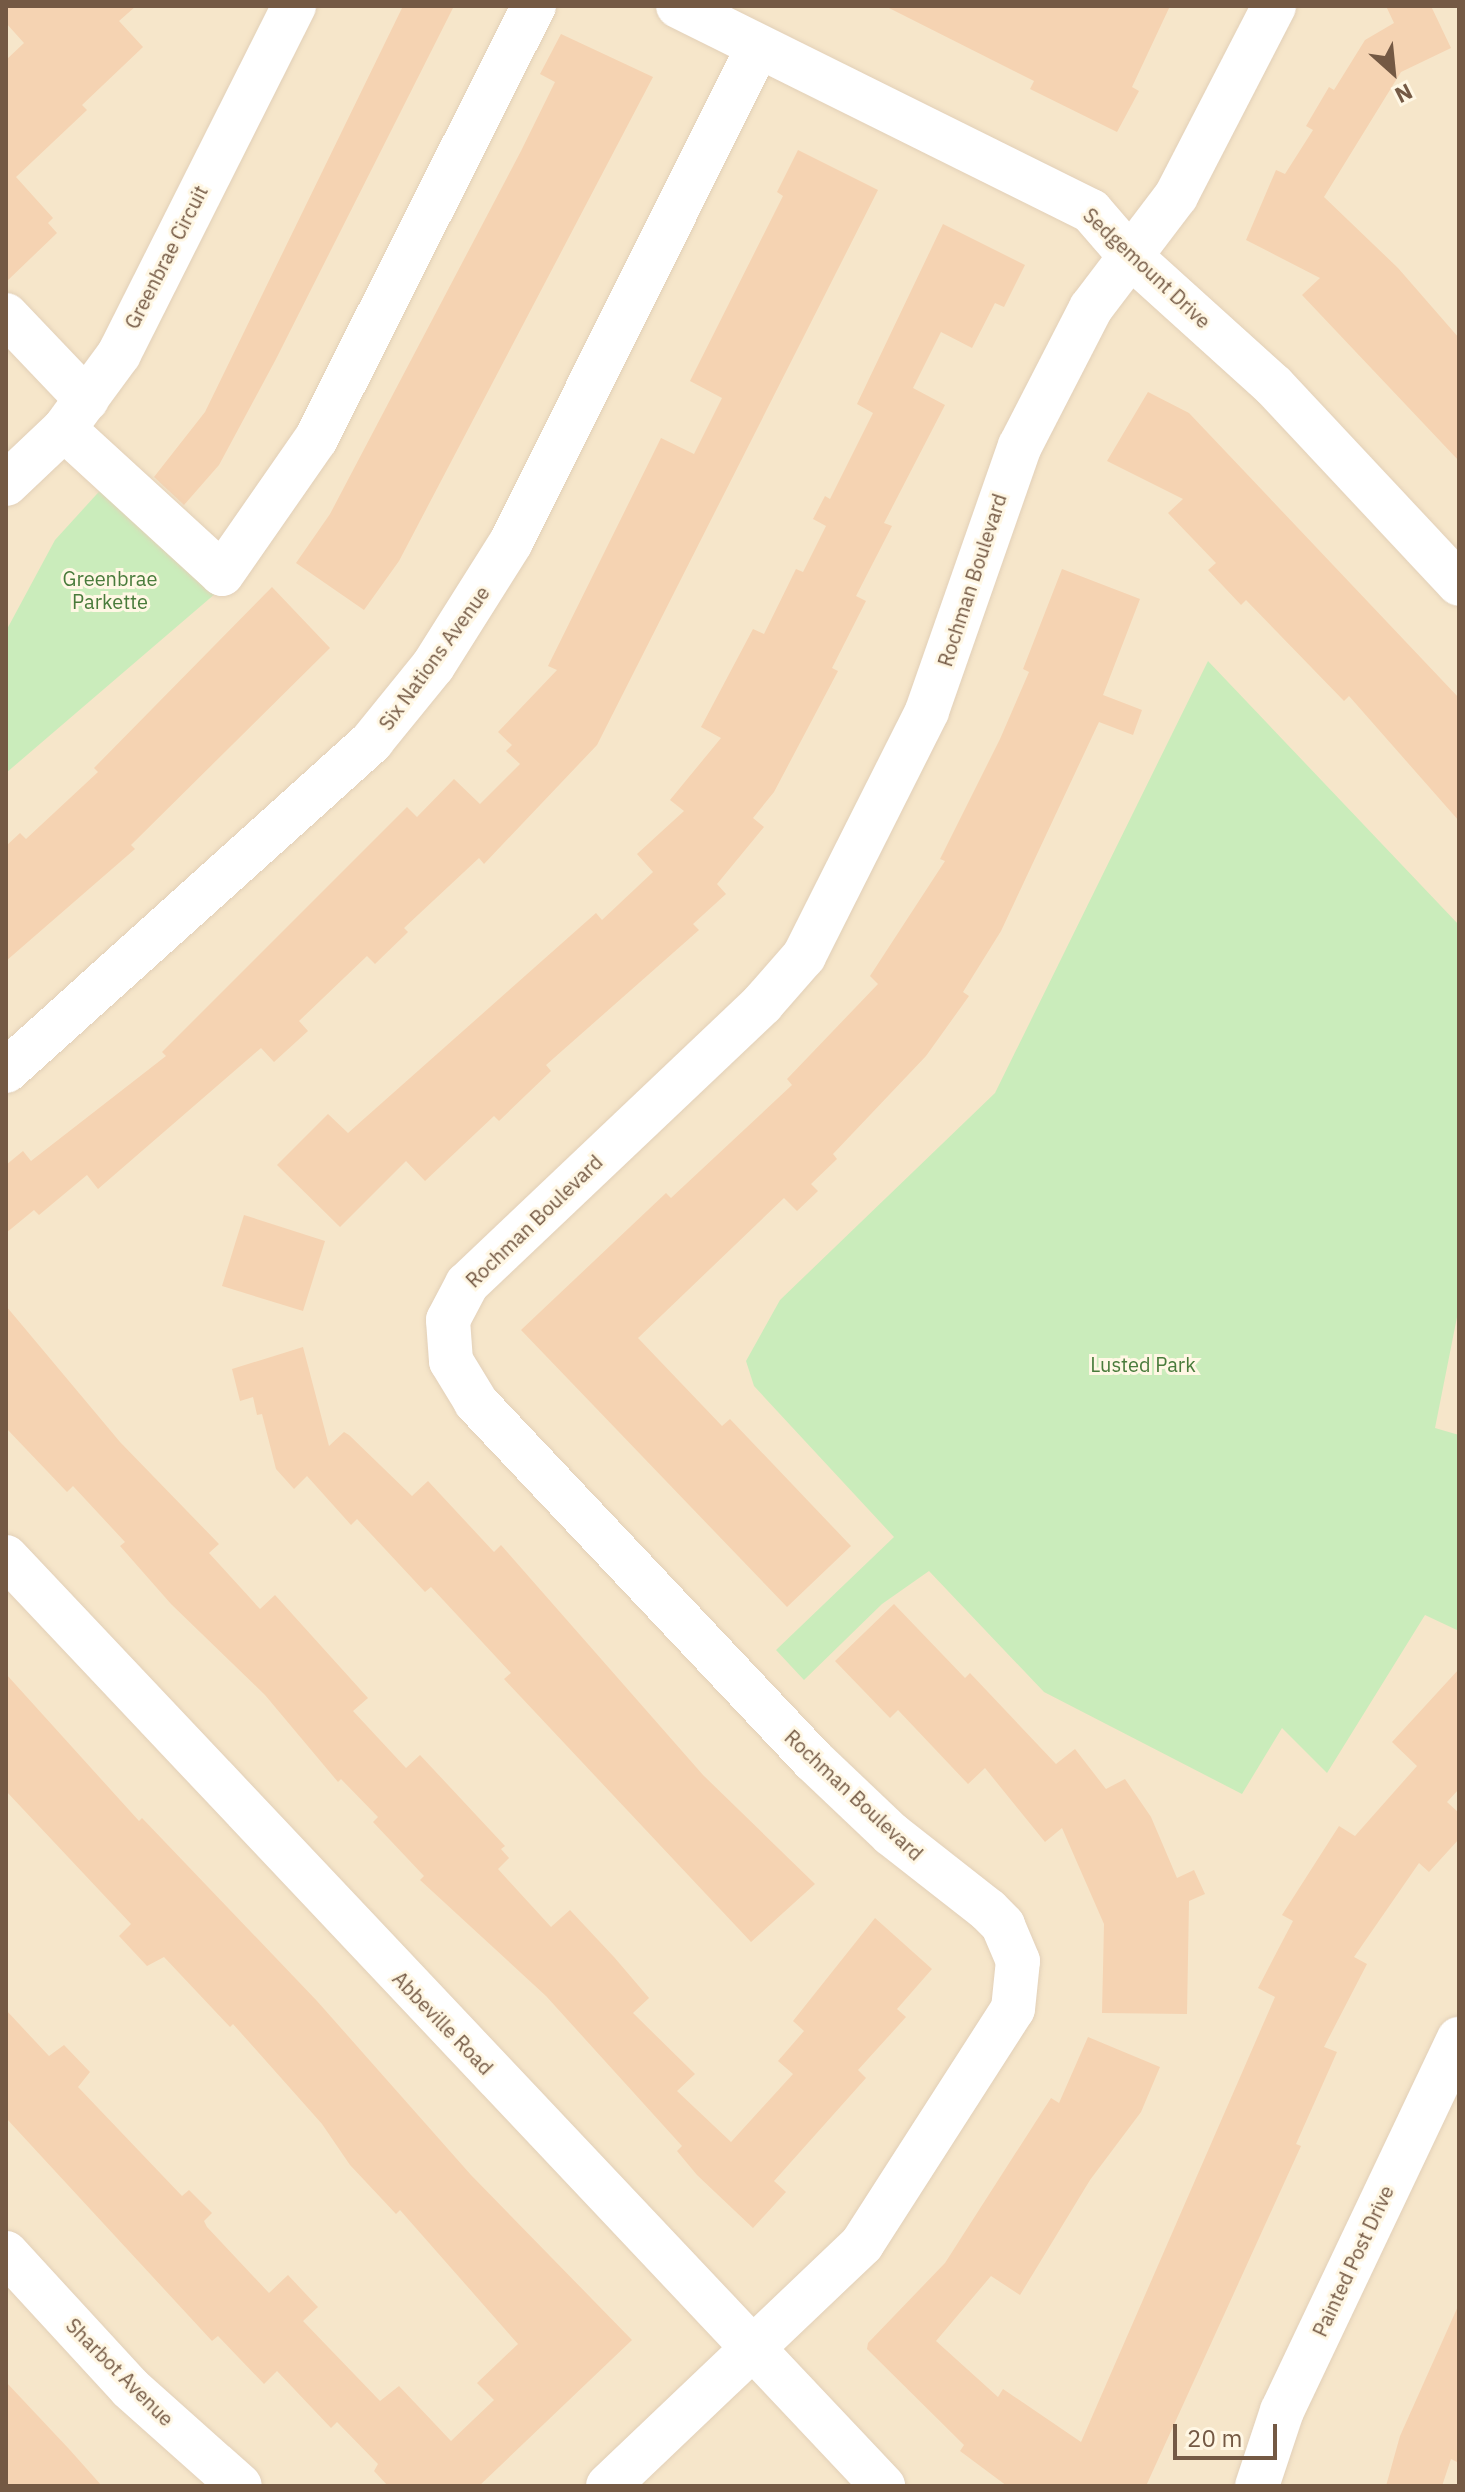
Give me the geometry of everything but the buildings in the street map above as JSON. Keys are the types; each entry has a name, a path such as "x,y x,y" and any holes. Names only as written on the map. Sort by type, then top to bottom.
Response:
{"street":[{"name":"Greenbrae Circuit","path":"6,484 76,414 119,354 294,6"},
{"path":"6,315 76,414 222,574 316,439 534,6"},
{"name":"Sedgemount Drive","path":"678,6 1091,211 1129,255 1274,386 1459,584"},
{"name":"Rochman Boulevard","path":"608,2486 755,2351 882,2217 1013,2009 1018,1961 996,1918 891,1834 813,1760 476,1402 451,1361 448,1320 459,1294 475,1276 762,1004 804,956 927,711 1020,446 1091,308 1176,196 1274,6"},
{"name":"Six Nations Avenue","path":"6,1071 372,741 433,666 511,542 758,47"},
{"name":"Abbeville Road","path":"6,1557 883,2486"},
{"name":"Painted Post Drive","path":"1257,2486 1282,2411 1459,2039"},
{"name":"Sharbot Avenue","path":"6,2253 130,2388 240,2486"}],"shaded area":[{"path":"6,6 1459,6 1459,2486 6,2486"}],"green space":[{"name":"Greenbrae Parkette","path":"106,484 216,593 6,773 6,631 55,540"},
{"name":"Lusted Park","path":"1208,661 1459,925 1459,1307 1435,1428 1459,1435 1459,1631 1425,1615 1327,1773 1282,1728 1242,1794 1044,1692 929,1571 882,1604 804,1680 776,1650 894,1537 754,1386 746,1361 780,1300 995,1093"}]}
